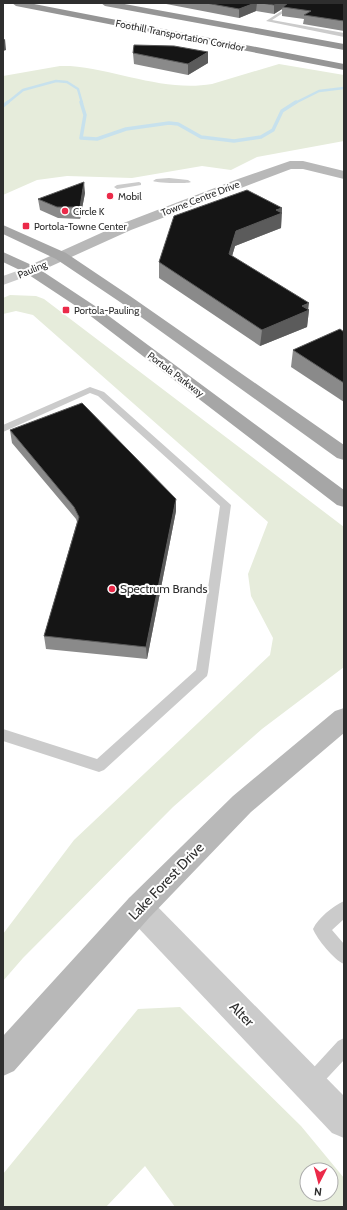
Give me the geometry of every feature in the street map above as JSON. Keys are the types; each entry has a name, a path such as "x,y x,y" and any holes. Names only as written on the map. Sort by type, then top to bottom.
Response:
{"highway":[{"name":"Foothill Transportation Corridor","path":"105,3 344,47"},
{"path":"119,3 144,10"},
{"name":"Foothill Transportation Corridor","path":"12,5 180,35 344,67"}],"main road":[{"name":"Towne Centre Drive","path":"61,256 137,223 290,165 304,165 344,175"},
{"path":"3,228 61,256 125,299 344,454"},
{"name":"Portola Parkway","path":"3,256 31,270 93,311 344,500"},
{"name":"Pauling","path":"31,270 61,256"},
{"name":"Lake Forest Drive","path":"3,1060 139,908 242,804 344,718"}],"street":[{"name":"Pauling","path":"3,281 31,270"},
{"name":"Alter","path":"139,908 344,1121"}],"lane":[{"path":"297,3 268,21 344,35"},
{"path":"156,181 169,180 188,182"},
{"path":"117,187 139,184"},
{"path":"3,428 90,390 101,394 226,505 202,672 99,766 3,734"},
{"path":"344,909 322,929 344,956"},
{"path":"310,1084 344,1047"}],"green space":[{"path":"279,64 344,75 344,141 257,157 231,170 202,166 132,178 67,176 37,180 3,195 3,76 60,66 70,66 88,68 159,83 194,86 212,84"},
{"path":"10,295 36,296 44,299 344,527 344,667 262,729 173,807 23,958 3,981 3,934 74,840 270,655 273,638 251,596 248,574 268,522 33,315 16,311 3,314 3,298"},
{"path":"180,1007 301,1126 331,1162 299,1162 299,1202 339,1202 339,1172 344,1178 344,1207 175,1207 145,1166 106,1207 3,1207 3,1174 138,1009"}],"building":[{"path":"206,3 255,3 239,9"},
{"path":"261,3 278,3 274,5"},
{"path":"288,3 344,3 344,21 304,15 311,11 283,7"},
{"path":"134,45 174,46 208,52 188,64 133,53"},
{"path":"84,182 80,207 57,207 38,199"},
{"path":"247,190 282,208 276,210 282,213 236,231 229,254 309,303 302,306 309,310 262,330 159,262 174,216"},
{"path":"340,329 344,332 344,383 293,350"},
{"name":"Spectrum Brands","path":"82,403 176,499 146,647 44,636 79,517 74,507 10,430"}],"waterway":[{"path":"7,103 23,90 56,81 67,82 78,89 82,103"},
{"path":"295,103 319,91 344,88"},
{"path":"3,106 8,102"},
{"path":"81,102 85,115 81,138 97,139 126,129 169,123 178,124 201,137 234,141 261,137 273,130 282,111 296,102"}],"place":[{"name":"Mobil","path":"110,196"},
{"name":"Circle K","path":"65,211"},
{"name":"Portola-Towne Center","path":"26,226"},
{"name":"Portola-Pauling","path":"66,310"},
{"name":"Spectrum Brands","path":"112,589"}]}
